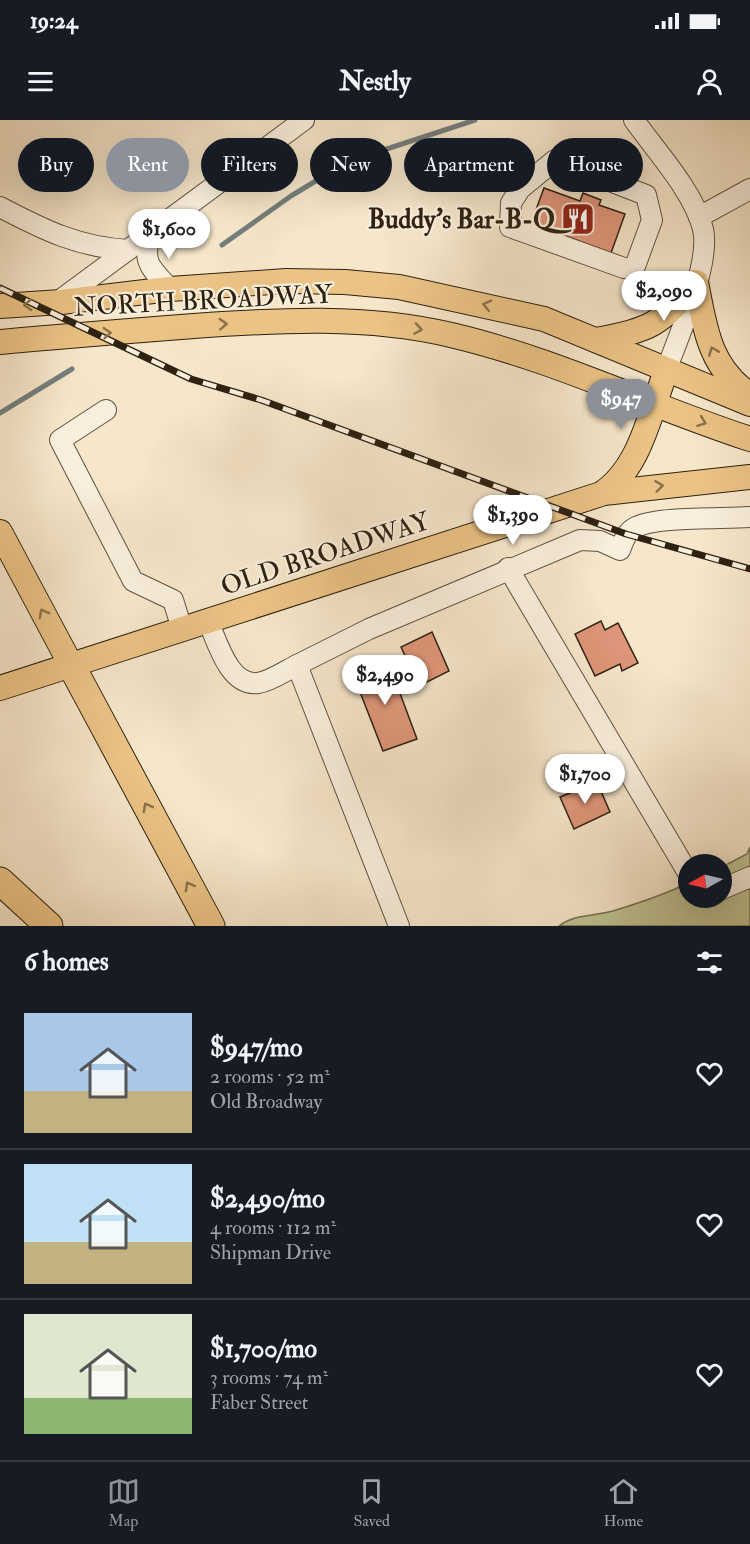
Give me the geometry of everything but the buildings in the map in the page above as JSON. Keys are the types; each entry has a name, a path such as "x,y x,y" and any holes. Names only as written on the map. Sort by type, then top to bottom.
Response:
{"highway":[{"path":"71,665 211,926"},
{"path":"0,881 49,926"}],"main road":[{"name":"NORTH BROADWAY","path":"0,306 56,303 170,289 225,285 333,282 399,287 534,317 596,340 750,404"},
{"path":"596,340 650,327 669,315 696,282"},
{"path":"696,282 706,332 717,361 733,383 750,395"},
{"name":"NORTH BROADWAY","path":"0,342 278,320 347,321 400,326 449,334 497,347 750,439"},
{"name":"OLD BROADWAY","path":"0,688 601,494 615,485 632,463 666,371"},
{"path":"601,494 750,477"},
{"path":"0,532 71,665"}],"street":[{"path":"56,303 304,120"},
{"path":"634,120 699,217 704,239 696,282 666,371"},
{"path":"555,160 646,195 652,220 634,270 624,268 622,260 525,225 518,208 520,189 555,160"},
{"path":"646,195 671,172"},
{"path":"699,217 750,189"},
{"path":"0,207 53,234 87,246 128,250"},
{"path":"151,233 146,257 150,267 170,289"},
{"path":"106,410 60,440 133,581 173,600 182,629"},
{"path":"208,621 231,671 241,680 258,683 369,629 508,568 580,540 600,541 620,550 627,534 637,527 656,522 750,517"},
{"path":"508,568 678,856"},
{"path":"297,665 399,926"},
{"path":"732,885 750,877"}],"green space":[{"path":"750,847 750,926 559,926 578,917 613,911 642,902 678,887 678,908 732,908 732,862 747,854"}],"waterway":[{"path":"222,245 291,196 347,162 475,120"},
{"path":"0,413 72,369"}],"railway":[{"path":"0,288 191,379 261,400 626,534 750,569"}],"place":[{"name":"Buddy's Bar-B-Q","path":"578,219"}]}
